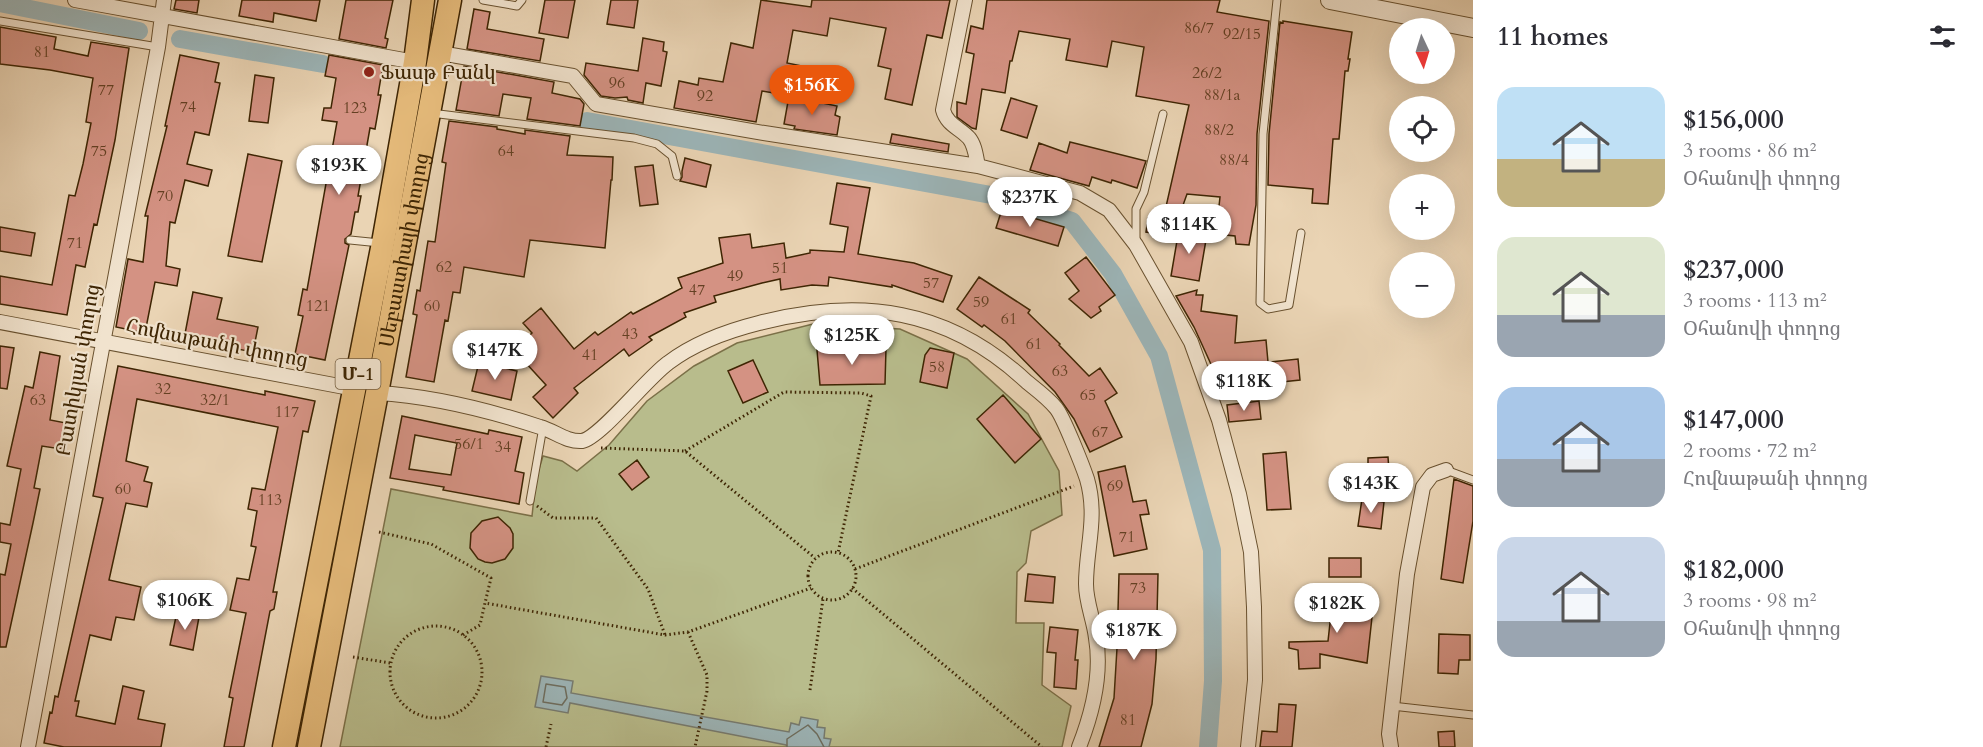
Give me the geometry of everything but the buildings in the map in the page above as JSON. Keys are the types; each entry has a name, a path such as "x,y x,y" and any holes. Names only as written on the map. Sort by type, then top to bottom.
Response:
{"main road":[{"name":"Սեբաստիայի փողոց","path":"309,747 366,391 383,243 415,62 423,0"},
{"name":"Սեբաստիայի փողոց","path":"284,747 429,112 450,0"}],"street":[{"path":"75,0 415,62"},
{"name":"Բատիկյան փողոց","path":"28,747 158,47 164,0"},
{"path":"965,0 943,111 945,118 970,139 978,166"},
{"path":"1330,0 1473,28"},
{"path":"440,53 573,76 596,104 978,166 1080,193 1109,210 1136,245 1191,342 1219,420 1239,494 1251,552 1254,607 1255,680 1248,747"},
{"path":"584,441 601,431 644,384 668,363 703,343 758,323 821,311 862,310 901,314 940,326 980,345 1015,370 1058,410 1087,481 1093,526 1086,584 1096,639 1096,680 1089,723 1079,747"},
{"name":"Հովնաթանի փողոց","path":"0,322 366,391 459,405 543,427 568,440 584,441"},
{"path":"1391,747 1389,734 1407,574 1423,488 1432,475 1446,470"}],"lane":[{"path":"483,0 517,6 522,0"},
{"path":"1276,0 1263,134 1261,185 1260,303 1268,309 1289,305 1301,232"},
{"path":"0,21 158,47"},
{"path":"429,112 634,138 657,144 672,156 677,176"},
{"path":"1136,245 1136,209 1144,192 1162,114"},
{"path":"350,240 383,243"},
{"path":"530,501 543,427"},
{"path":"1446,470 1473,480"},
{"path":"1392,706 1473,715"}],"path":[{"path":"584,441 594,448 685,451 784,392 861,393 871,396 838,553"},
{"path":"685,451 815,558"},
{"path":"855,569 1087,481"},
{"path":"530,501 553,518 596,518 648,588 665,635"},
{"path":"379,532 431,544 491,578 480,625 463,635"},
{"path":"838,553 851,562 856,576 852,588 839,598 823,598 811,588 808,572 815,558 822,554 838,553"},
{"path":"485,603 665,635 688,632 811,588"},
{"path":"852,588 1042,747"},
{"path":"810,690 823,598"},
{"path":"434,626 450,628 463,635 474,646 480,659 482,674 471,702 445,717 430,717 416,713 404,705 395,693 390,679 390,663 396,649 406,637 419,629 434,626"},
{"path":"688,632 707,675 695,747"},
{"path":"353,657 390,663"},
{"path":"546,747 551,724"}],"green space":[{"path":"813,324 900,329 967,359 1028,414 1059,471 1062,515 1031,531 1026,563 1017,572 1016,623 1044,623 1042,685 1071,706 1062,747 340,747 391,489 532,516 536,479 543,456 562,461 577,471 609,445 647,401 694,366 737,343"}],"water":[{"path":"541,676 573,681 571,693 789,732 791,723 799,725 801,717 818,720 817,727 825,728 824,738 831,739 829,747 787,747 570,703 568,713 535,707"}],"waterway":[{"path":"0,3 139,31"},
{"path":"180,39 323,64"},
{"path":"587,121 991,195 1072,221 1113,274 1159,356 1212,550 1213,681 1208,747"}],"place":[{"name":"Ֆասթ Բանկ","path":"369,72"}]}
